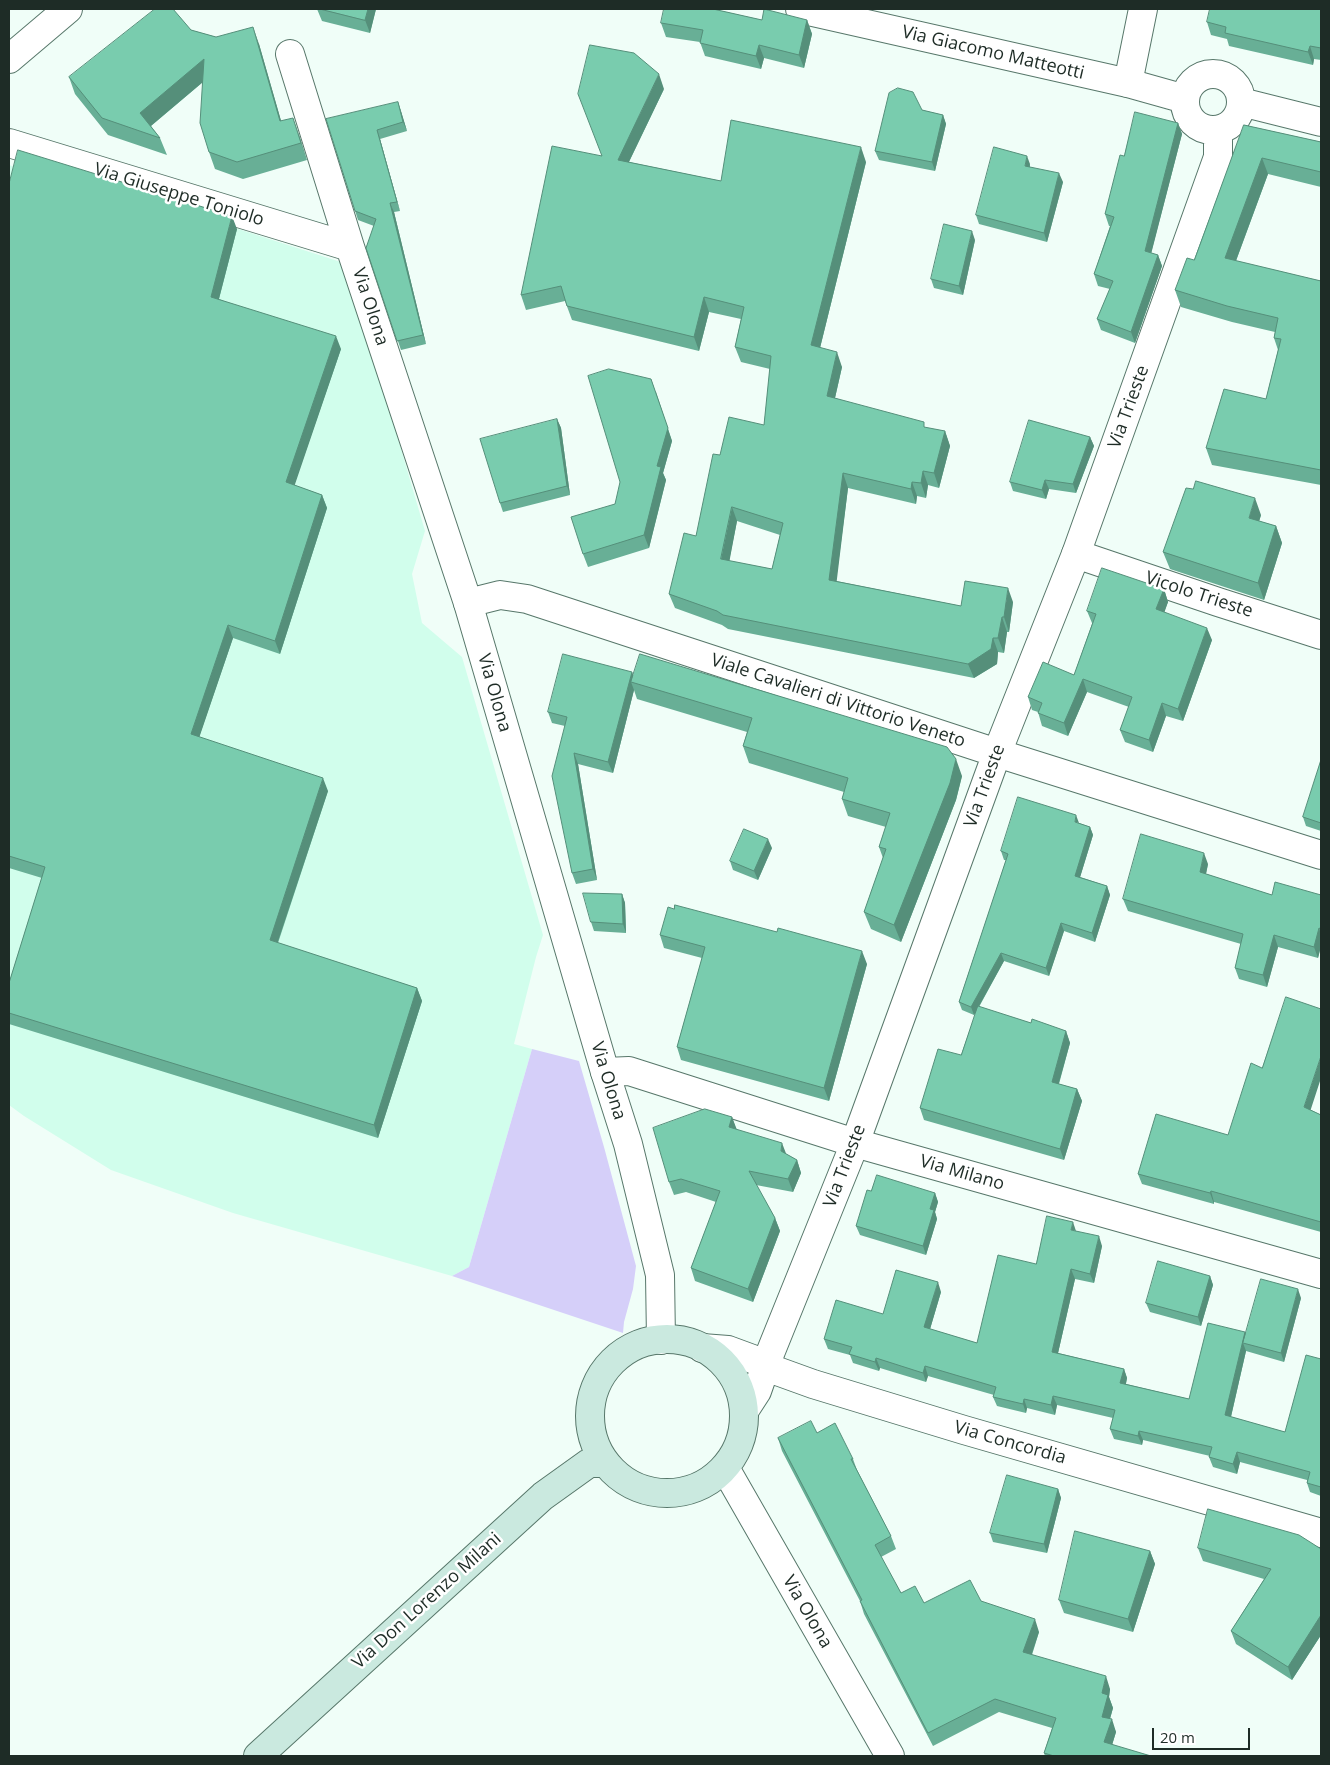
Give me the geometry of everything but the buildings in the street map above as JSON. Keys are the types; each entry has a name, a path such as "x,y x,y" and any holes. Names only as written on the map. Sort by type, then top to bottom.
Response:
{"main road":[{"path":"661,1340 682,1340 702,1348 718,1358 731,1373 740,1391 744,1411 743,1432 736,1451 725,1468 707,1483 686,1491 664,1494 641,1489 621,1478 605,1462 594,1442 590,1419 593,1396 602,1374 618,1357 638,1345 661,1340"},
{"name":"Via Don Lorenzo Milani","path":"258,1756 543,1496 589,1463 605,1462"}],"street":[{"path":"9,59 68,9"},
{"name":"Via Giacomo Matteotti","path":"800,9 1128,84 1185,99"},
{"path":"1128,84 1143,9"},
{"name":"Via Olona","path":"290,54 350,247 468,603 605,1072 628,1144 660,1276 661,1340"},
{"path":"1214,74 1230,80 1236,86 1241,102 1236,118 1224,128 1215,130 1199,127 1188,116 1185,108 1185,99 1191,84 1198,78 1214,74"},
{"path":"1241,102 1321,122"},
{"name":"Via Trieste","path":"744,1411 757,1391 854,1143 997,753 1076,554 1218,157 1218,140 1215,130"},
{"name":"Via Giuseppe Toniolo","path":"9,143 350,247"},
{"name":"Vicolo Trieste","path":"1076,554 1218,602 1321,634"},
{"name":"Viale Cavalieri di Vittorio Veneto","path":"468,603 500,595 527,599 997,753 1321,855"},
{"name":"Via Milano","path":"605,1072 629,1071 854,1143 1321,1274"},
{"name":"Via Concordia","path":"702,1348 728,1350 766,1364 777,1372 804,1381 955,1427 1321,1533"},
{"name":"Via Olona","path":"725,1468 890,1756"}],"shaded area":[{"path":"24,160 347,264 425,531 412,574 422,623 462,657 543,935 514,1044 532,1049 469,1267 452,1276 233,1213 111,1170 9,1105 9,165 21,169"},
{"path":"532,1049 579,1061 636,1266 623,1333 452,1276 469,1267"}]}
